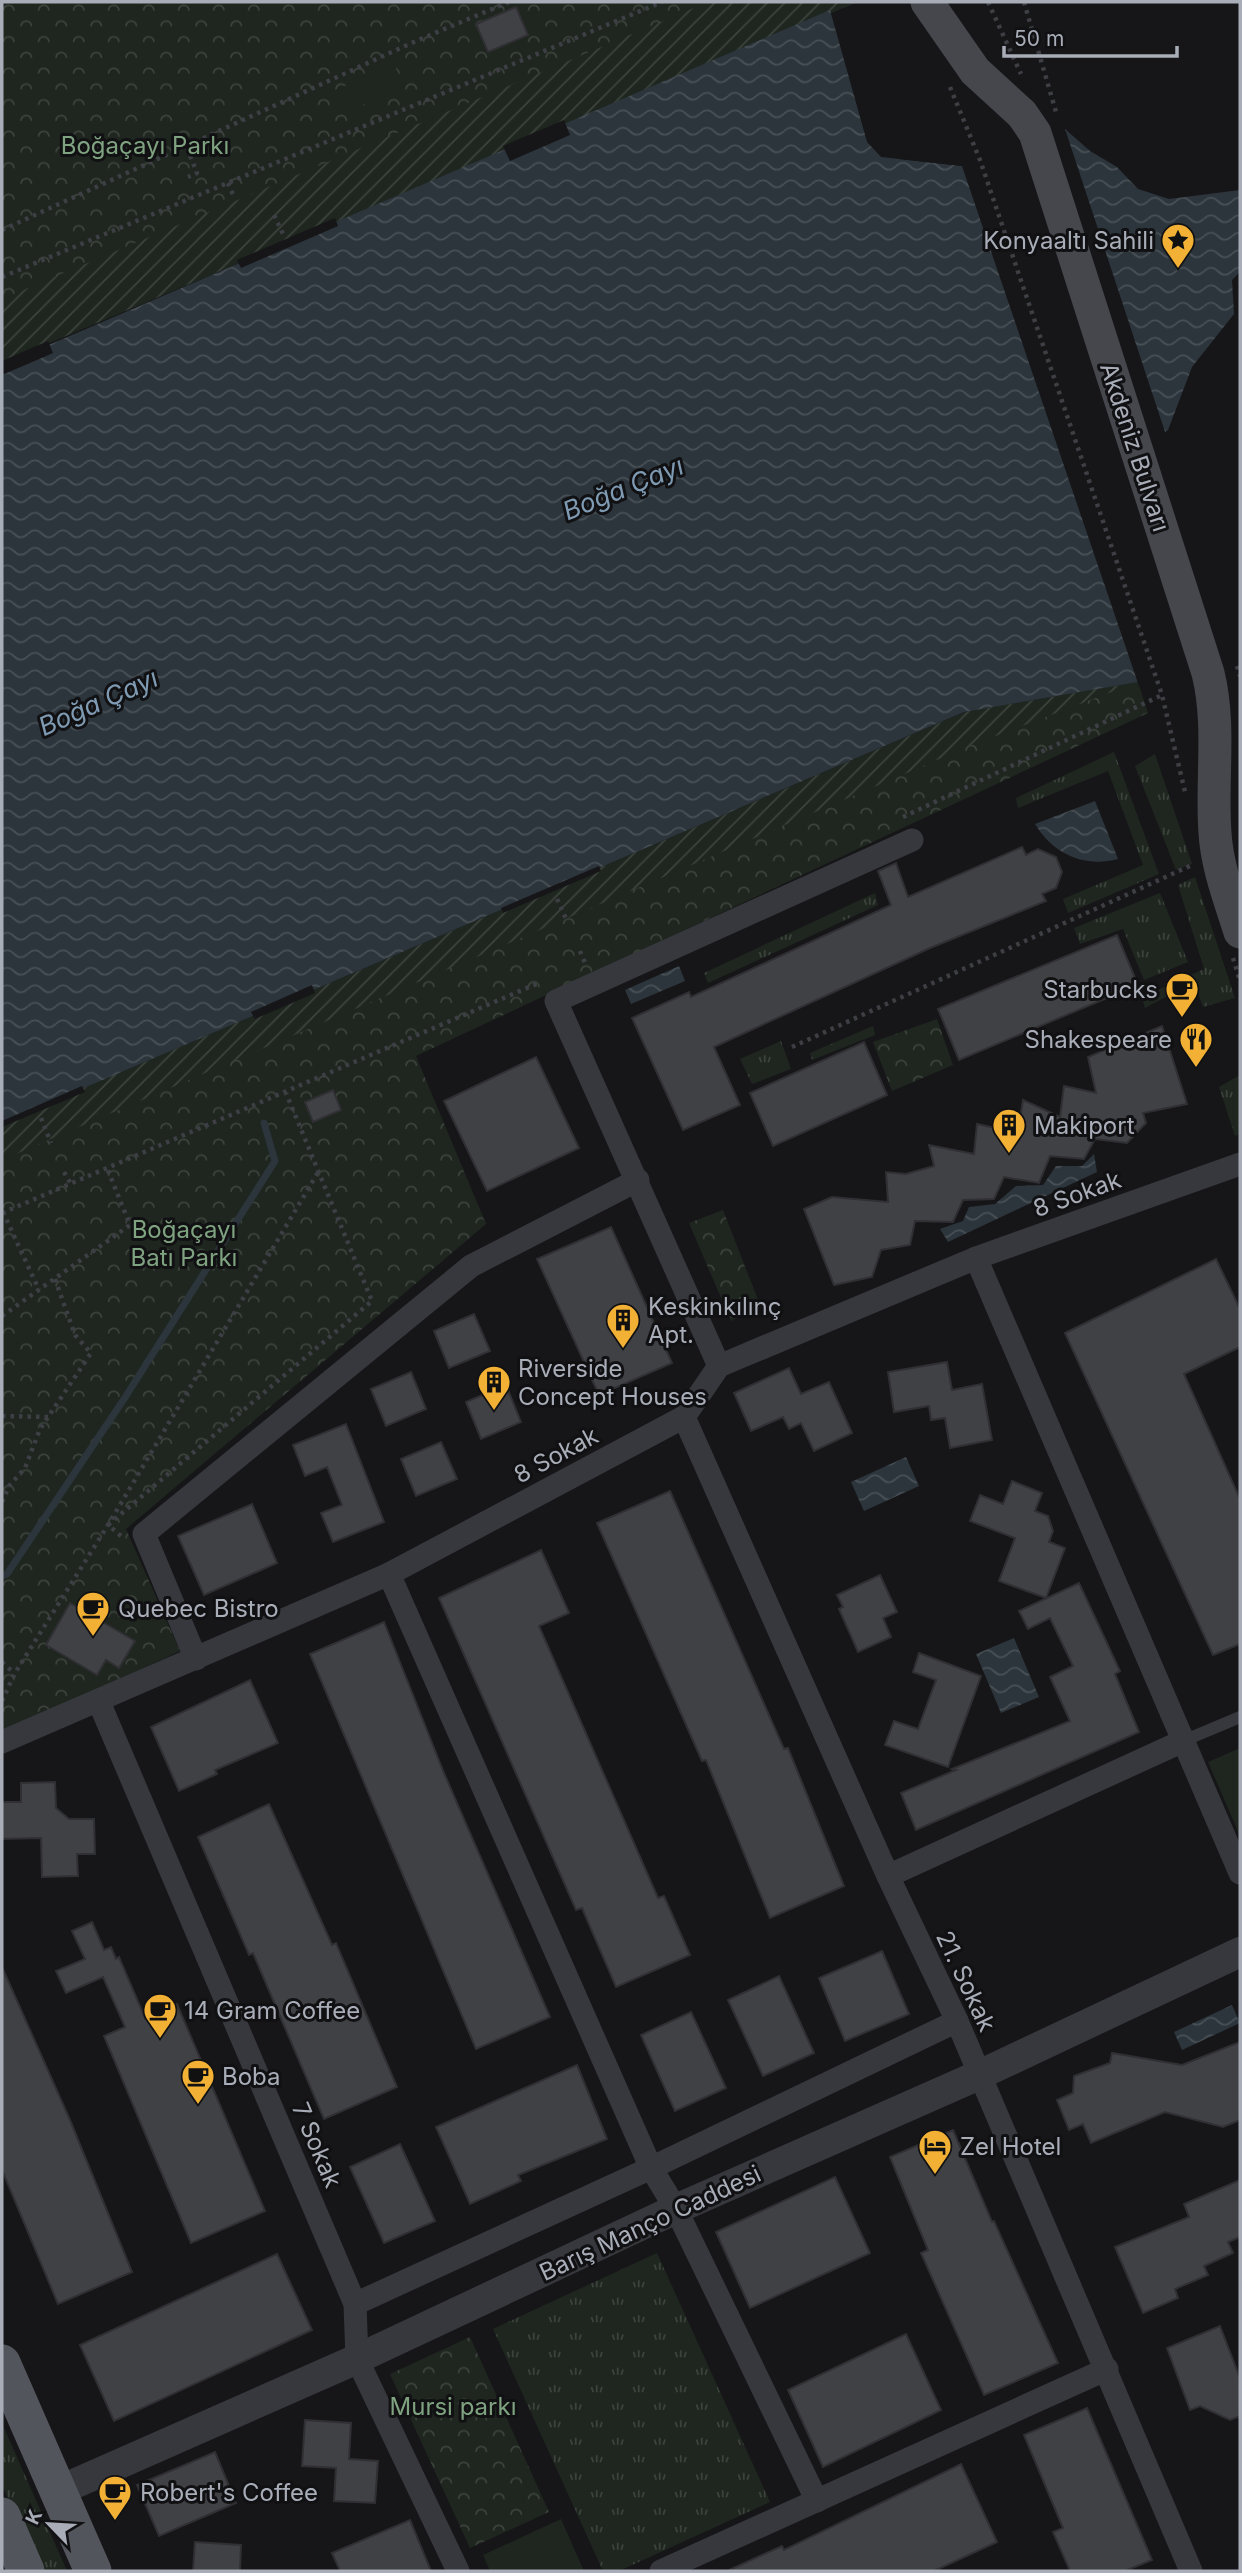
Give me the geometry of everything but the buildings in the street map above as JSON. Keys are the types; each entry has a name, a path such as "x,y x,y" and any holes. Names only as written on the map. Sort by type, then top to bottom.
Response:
{"main road":[{"name":"Akdeniz Bulvarı","path":"928,2 975,71 1022,114 1046,124 1229,673 1213,704 1215,837 1220,868 1240,932"},
{"path":"2,2363 93,2571"},
{"path":"2,2517 26,2571"}],"street":[{"path":"719,1366 556,1001 912,840"},
{"name":"8 Sokak","path":"2,1742 389,1574 684,1417 719,1366 976,1258 1240,1164"},
{"path":"196,1659 144,1534 471,1266 638,1181"},
{"path":"976,1258 1240,1873"},
{"name":"21. Sokak","path":"684,1417 888,1876 957,2021 1191,2571"},
{"path":"389,1574 651,2168 676,2209 817,2501"},
{"name":"7 Sokak","path":"99,1702 355,2304 357,2360 458,2571"},
{"path":"888,1876 1183,1741"},
{"name":"Barış Manço Caddesi","path":"58,2491 357,2360 676,2209 979,2074 1240,1952"},
{"path":"355,2304 651,2168 957,2021"},
{"path":"661,2571 1107,2369"}],"lane":[{"path":"1183,1741 1240,1717"}],"path":[{"path":"2,230 509,2"},
{"path":"2,277 662,2"},
{"path":"988,2 1023,78"},
{"path":"1024,2 1046,124"},
{"path":"187,148 197,173 188,177"},
{"path":"980,160 1161,695"},
{"path":"228,183 234,197"},
{"path":"274,215 284,236"},
{"path":"792,1047 1201,861"},
{"path":"557,899 567,921"},
{"path":"572,968 586,962 580,951"},
{"path":"39,1290 2,1212 548,979"},
{"path":"41,1118 51,1143"},
{"path":"2,1316 131,1225 107,1168"},
{"path":"2,1701 15,1673 108,1525 320,1169"},
{"path":"64,1172 71,1184"},
{"path":"2,1502 9,1486 25,1468 40,1429 90,1353 75,1335 55,1279"},
{"path":"2,1416 48,1417"},
{"path":"2,1662 15,1673"}],"green space":[{"path":"708,2 857,2 2,363 2,299"},
{"name":"Boğaçayı Parkı","path":"857,2 2,363 2,3"},
{"path":"394,64 404,87 346,112 336,90"},
{"name":"Boğaçayı Batı Parkı","path":"1138,682 1148,713 416,1056 486,1224 126,1529 180,1651 2,1734 2,1123 965,712"},
{"path":"1138,682 972,745 2,1160 2,1123 965,712"},
{"path":"1114,752 1159,874 1068,913 1063,899 1143,865 1108,771 1018,808 1016,798"},
{"path":"1155,754 1192,864 1176,870 1135,766"},
{"path":"1195,877 1235,998 1203,1007 1194,982 1145,1008 1142,997 1204,969 1178,885"},
{"path":"875,893 878,905 708,983 704,973"},
{"path":"1160,893 1188,962 1144,980 1123,929 1080,944 1074,928"},
{"path":"937,1019 953,1065 892,1091 873,1042"},
{"path":"873,1026 875,1035 812,1060 810,1053"},
{"path":"781,1041 791,1069 752,1084 740,1059"},
{"path":"1240,1075 1240,1134 1235,1136 1219,1087"},
{"path":"723,1210 760,1305 731,1321 689,1223"},
{"path":"1240,1748 1240,1836 1208,1762"},
{"path":"657,2253 770,2502 619,2571 603,2571 493,2329"},
{"name":"Mursi parkı","path":"470,2337 549,2512 470,2548 390,2374"},
{"path":"2,2423 67,2571 40,2571 2,2485"},
{"path":"561,2519 584,2571 490,2571 483,2555"}],"water":[{"name":"Boğa Çayı","path":"830,10 867,142 881,157 962,166 1065,129 1090,151 1117,167 1138,189 1169,199 1240,190 1240,272 1232,280 1234,314 1192,367 1168,430 1075,491 1138,682 964,712 2,1123 2,365"},
{"path":"1095,801 1118,859 1093,862 1070,856 1051,843 1035,824"},
{"path":"679,966 685,981 631,1004 625,990"},
{"path":"1094,1154 1097,1172 948,1242 940,1229 963,1221 969,1207 995,1204 1016,1186 1043,1185 1056,1166 1082,1166"},
{"path":"906,1457 919,1486 864,1511 851,1482"},
{"path":"1014,1638 1039,1697 1001,1713 976,1654"},
{"path":"1232,2005 1240,2023 1182,2050 1174,2032"}],"pier":[{"path":"564,120 570,135 510,161 503,146"},
{"path":"1067,126 1065,129 1166,435 1079,493 1142,681 1139,686 962,166 899,159 898,155 962,162"},
{"path":"335,218 338,226 241,268 237,260"},
{"path":"48,341 53,353 2,375 2,361"},
{"path":"599,866 601,871 503,913 501,908"},
{"path":"312,985 315,993 255,1019 251,1012"},
{"path":"82,1086 85,1092 2,1127 2,1121"}],"waterway":[{"path":"2,1576 7,1574 124,1399 275,1161 264,1123"}],"place":[{"name":"Konyaaltı Sahili","path":"1178,270"},
{"name":"Starbucks","path":"1182,1019"},
{"name":"Shakespeare","path":"1196,1069"},
{"name":"Makiport","path":"1009,1155"},
{"name":"Keskinkılınç Apt.","path":"623,1350"},
{"name":"Riverside Concept Houses","path":"494,1412"},
{"name":"Quebec Bistro","path":"93,1638"},
{"name":"14 Gram Coffee","path":"160,2040"},
{"name":"Boba","path":"198,2106"},
{"name":"Zel Hotel","path":"935,2176"},
{"name":"Robert's Coffee","path":"115,2522"}]}
